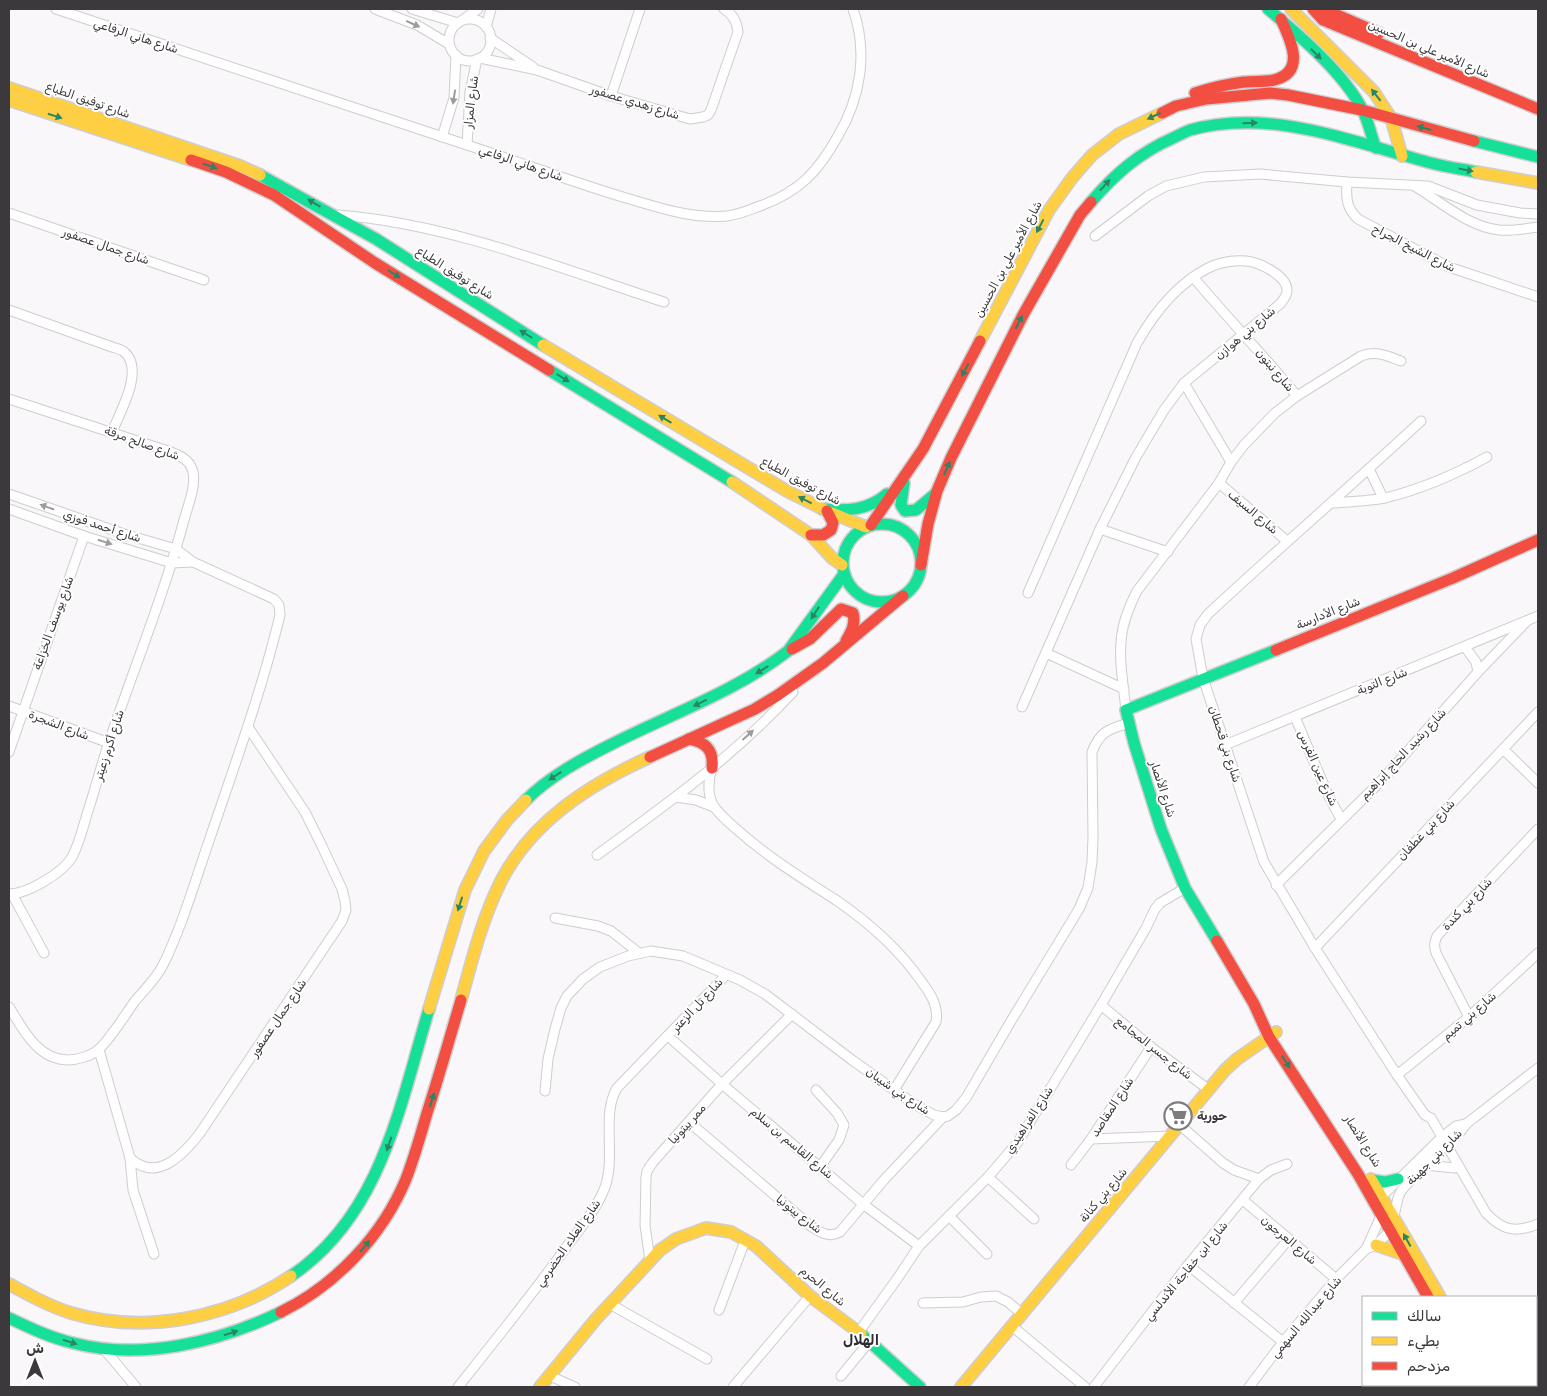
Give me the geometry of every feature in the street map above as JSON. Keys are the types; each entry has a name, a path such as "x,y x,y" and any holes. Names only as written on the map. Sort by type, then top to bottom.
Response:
{"main road":[{"path":"1268,9 1336,75 1362,110 1376,148"},
{"path":"1291,9 1363,80 1382,103 1392,118 1402,156"},
{"name":"شارع الأمير علي بن الحسين","path":"1313,9 1323,20 1538,110"},
{"name":"شارع الأمير علي بن الحسين","path":"1324,9 1538,100"},
{"path":"1176,106 1196,93 1231,84 1282,78 1290,71 1294,60 1294,50 1281,20"},
{"name":"شارع توفيق الطباع","path":"9,88 248,169 278,183 387,246 584,370 788,491 825,510 869,526"},
{"name":"شارع الأمير علي بن الحسين","path":"869,526 906,476 947,405 1049,210 1072,178 1092,155 1119,134 1176,106 1206,99 1270,93 1362,110 1538,157"},
{"name":"شارع توفيق الطباع","path":"9,100 226,172 274,195 375,263 751,492 811,535 843,569"},
{"path":"9,1318 43,1333 76,1344 103,1348 138,1350 202,1342 258,1324 283,1312 307,1298 357,1256 390,1210 411,1165 488,911 508,868 532,835 574,798 606,779 758,707 809,675 887,611 916,583 937,491 951,458 1023,315 1080,215 1108,182 1129,163 1166,141 1190,130 1224,124 1256,122 1296,128 1434,164 1538,183"},
{"path":"375,263 387,246"},
{"path":"906,476 901,500 901,507 905,511 916,510 937,491"},
{"path":"825,510 864,509 882,499 906,476"},
{"path":"811,535 827,535 831,531 832,520 825,510"},
{"path":"903,596 885,602 866,599 851,588 843,569 844,553 848,542 856,533 869,526 890,524 906,532 918,547 921,565"},
{"name":"شارع الأدارسة","path":"1126,710 1453,578 1538,540"},
{"path":"788,651 843,569"},
{"path":"9,1284 27,1295 82,1317 113,1322 160,1322 220,1311 258,1297 280,1286 321,1252 349,1221 378,1170 395,1125 465,890 473,869 496,833 528,797 567,768 603,748 743,681 767,667 788,651 810,639 841,609 852,613 855,619 854,627 845,644"},
{"name":"شارع الأنصار","path":"1126,710 1162,829 1185,888 1254,1004 1303,1081 1342,1141 1382,1196 1439,1296"},
{"path":"689,740 698,740 711,751 712,768"},
{"name":"شارع بني كنانة","path":"961,1387 1208,1090 1237,1059 1273,1034"},
{"name":"شارع الأنصار","path":"1342,1141 1427,1296"},
{"path":"1372,1180 1385,1182 1398,1180"},
{"name":"شارع الحرم","path":"540,1387 596,1319 668,1243 697,1230 715,1228 738,1235 764,1253 808,1298"},
{"name":"شارع الحرم","path":"697,1230 718,1234 743,1246 856,1336 908,1387"},
{"path":"1371,1247 1404,1255"},
{"name":"شارع الحرم","path":"866,1345 920,1387"}],"street":[{"name":"شارع هاني الرفاعي","path":"56,9 467,144 607,193 677,214 709,217 741,213 780,198 803,183 826,157 848,119 862,70 860,36 852,9"},
{"path":"375,9 416,25 449,44 456,55 466,60 478,58 488,49 490,38 486,27 491,9"},
{"path":"412,9 460,21 475,20 486,27"},
{"path":"449,44 450,32 460,21 478,9"},
{"path":"612,96 640,9"},
{"name":"شارع زهدي عصفور","path":"478,58 538,70 612,96 690,119 697,119 708,115 712,110 738,32 732,15 724,9"},
{"name":"شارع زهدي عصفور","path":"490,38 538,70"},
{"name":"شارع المزار","path":"442,137 454,98 456,55"},
{"name":"شارع المزار","path":"467,144 470,92 478,58"},
{"path":"1095,236 1148,196 1166,186 1204,177 1260,174 1347,182 1411,184 1441,190 1477,205 1538,214"},
{"name":"شارع الشيخ الجراح","path":"1347,182 1346,200 1348,207 1358,219 1449,267 1538,297"},
{"path":"1411,184 1453,211 1487,228 1515,230 1538,227"},
{"name":"شارع جمال عصفور","path":"9,213 204,280"},
{"path":"334,215 380,219 465,237 664,302"},
{"name":"شارع بني هوازن","path":"1022,707 1100,529 1141,449 1164,410 1184,383 1280,304 1286,296 1287,289 1285,282 1274,272 1260,264 1248,261 1224,262 1209,267 1193,277 1161,307 1149,322 1137,343 1028,593"},
{"name":"شارع نبتون","path":"1193,277 1243,335 1255,345 1297,396"},
{"path":"9,310 123,351 132,365 133,376 112,432"},
{"path":"1126,710 1121,656 1122,637 1124,622 1137,591 1220,483 1231,462 1244,445 1275,413 1297,396 1370,352 1401,361"},
{"path":"1184,383 1231,462"},
{"name":"شارع صالح مرقة","path":"9,399 168,450 183,457 193,472 192,487 176,549"},
{"name":"شارع بني قحطان","path":"1421,421 1208,614 1200,625 1196,639 1204,678 1264,862 1315,948 1397,1076 1426,1115 1431,1118 1443,1143"},
{"path":"1330,503 1384,498 1435,483 1463,471 1487,457"},
{"path":"1369,469 1384,498"},
{"name":"شارع السيف","path":"1220,483 1287,541"},
{"name":"شارع أحمد فوزي","path":"9,494 124,534 176,549 193,562 274,598 279,604 280,614 277,630 248,727"},
{"name":"شارع أحمد فوزي","path":"9,509 84,536 172,563 193,562"},
{"path":"1100,529 1168,552"},
{"name":"شارع يوسف الخزاعة","path":"9,752 84,536"},
{"name":"شارع أكرم زعيتر","path":"10,894 55,876 72,858 109,743 176,549"},
{"name":"شارع التوبة","path":"1225,745 1538,616"},
{"name":"شارع رشيد الحاج إبراهيم","path":"1276,885 1382,780 1478,672 1527,621"},
{"path":"1465,647 1476,662 1478,672"},
{"path":"1046,653 1124,689"},
{"path":"598,855 712,768 767,718 809,675"},
{"name":"شارع الشجرة","path":"9,706 109,743"},
{"name":"شارع بني غطفان","path":"1315,948 1538,712"},
{"name":"شارع عين الفرس","path":"1295,717 1328,795 1342,819"},
{"name":"شارع بني شيبان","path":"545,1091 548,1059 555,1029 561,1008 568,996 583,980 600,967 638,953 651,951 683,956 765,994 894,1090 928,1112 943,1117 956,1110 966,1098 1079,909 1088,888 1092,862 1092,752 1095,743 1108,729 1129,723"},
{"path":"9,1006 27,1035 46,1054 60,1059 72,1059 82,1058 98,1050 136,999 156,978 163,966 248,727"},
{"name":"شارع جمال عصفور","path":"130,1158 136,1164 154,1169 169,1164 193,1143 332,938 346,910 342,889 305,812 248,727"},
{"path":"1503,749 1538,783"},
{"path":"712,768 708,788 714,807 770,857 837,901 872,928 902,956 924,985 936,1008 936,1022 894,1090"},
{"path":"676,797 696,800 714,807"},
{"name":"شارع بني كندة","path":"1469,1017 1436,953 1434,947 1437,936 1538,829"},
{"name":"شارع الفراهيدي","path":"856,1336 919,1246 988,1177 1018,1142 1101,1005 1155,909 1160,903 1185,888"},
{"path":"10,894 44,953"},
{"path":"555,918 598,926 611,931 638,953"},
{"name":"شارع بني تميم","path":"1397,1076 1469,1017 1538,953"},
{"name":"شارع تل الزعتر","path":"668,1036 726,975"},
{"name":"شارع جسر المجامع","path":"1101,1005 1151,1047 1208,1090"},
{"name":"ممر بيتونيا","path":"650,1261 645,1225 646,1177 648,1170 722,1084 792,1014"},
{"name":"شارع القاسم بن سلام","path":"668,1036 863,1204 919,1246"},
{"name":"شارع العلاء الحضرمي","path":"458,1387 541,1282 604,1192 610,1156 610,1105 612,1096 617,1088 668,1036"},
{"name":"شارع المقاصد","path":"1071,1165 1091,1139 1151,1047"},
{"path":"98,1050 130,1158 133,1190 154,1254"},
{"name":"شارع بني جهينة","path":"1382,1196 1398,1180 1443,1143 1461,1131 1466,1124 1538,1068"},
{"path":"816,1090 837,1113 844,1125 839,1140 820,1166"},
{"name":"شارع بيتونيا","path":"688,1122 812,1227 821,1233 831,1235 840,1232 863,1204 943,1117"},
{"path":"1180,1125 1234,1170 1259,1179"},
{"path":"1091,1139 1171,1136"},
{"path":"1443,1143 1454,1168 1467,1183 1486,1213 1495,1222 1514,1230 1538,1224"},
{"path":"1443,1143 1465,1174 1467,1183"},
{"name":"شارع بني جهينة","path":"1394,1218 1401,1191 1443,1143"},
{"name":"شارع ابن خفاجة الأندلسي","path":"1094,1387 1188,1265 1259,1179 1271,1170 1287,1164"},
{"path":"1424,1165 1454,1168"},
{"path":"988,1177 1034,1219"},
{"name":"شارع عبدالله السهمي","path":"1371,1247 1382,1216 1380,1206 1382,1196"},
{"name":"شارع العرجون","path":"1243,1200 1336,1279"},
{"path":"949,1216 987,1254"},
{"path":"1391,1230 1394,1218"},
{"name":"شارع عبدالله السهمي","path":"1249,1387 1282,1342 1336,1279 1391,1230"},
{"path":"1234,1303 1288,1240"},
{"path":"719,1310 743,1246"},
{"path":"1188,1265 1282,1342"},
{"path":"922,1303 963,1302 981,1297 996,1296 1008,1302 1022,1314"},
{"path":"733,1387 808,1298"},
{"path":"610,1304 707,1359"},
{"path":"1012,1326 1085,1387"},
{"path":"841,1376 866,1345"},
{"path":"103,1348 136,1387"},
{"path":"550,1376 575,1387"}],"shaded area":[{"path":"1537,1378 1538,1380 1538,1387 1457,1387 1537,1386"}],"traffic: fast":[{"path":"1268,9 1320,56 1345,83 1363,111 1376,148"},
{"path":"1091,202 1119,173 1149,150 1190,130 1220,124 1251,123 1312,130 1431,163 1476,172"},
{"path":"1474,141 1538,157"},
{"path":"260,175 376,239 543,345"},
{"path":"549,370 732,482"},
{"path":"904,483 901,505 905,511 916,510 935,494"},
{"path":"822,509 856,509 872,504 887,494"},
{"path":"882,524 897,527 910,535 918,548 921,563 918,578 910,591 897,599 882,602 867,599 854,591 846,578 843,563 846,548 854,535 867,527 882,524"},
{"path":"526,800 545,783 578,762 634,733 725,691 768,666 788,651 844,574"},
{"path":"1217,941 1185,888 1161,829 1134,743 1126,710 1276,650"},
{"path":"291,1276 322,1251 346,1222 367,1190 383,1156 396,1120 429,1009"},
{"path":"1371,1180 1385,1182 1398,1179"},
{"path":"9,1318 65,1341 99,1348 126,1350 153,1349 206,1340 257,1323 281,1312"},
{"path":"861,1334 920,1387"}],"traffic: slow":[{"path":"1291,9 1374,92 1391,118 1402,156"},
{"path":"9,88 240,166 260,175"},
{"path":"9,100 191,160"},
{"path":"980,341 1049,210 1072,178 1092,155 1119,134 1162,113"},
{"path":"1476,172 1538,183"},
{"path":"543,345 787,491 827,511 866,527"},
{"path":"732,482 811,535 832,558 842,565"},
{"path":"461,1000 478,940 494,895 514,860 529,840 546,823 585,792 650,757"},
{"path":"429,1009 465,890 484,851 507,820 526,800"},
{"path":"961,1387 1225,1070 1237,1059 1276,1032"},
{"path":"1371,1179 1439,1296"},
{"path":"540,1387 596,1319 660,1250 676,1239 706,1228 731,1232 756,1246 810,1296 861,1334"},
{"path":"1376,1245 1405,1255"},
{"path":"9,1284 47,1304 71,1313 99,1319 157,1322 214,1312 241,1303 267,1291 291,1276"}],"traffic: jam":[{"path":"1313,9 1323,20 1538,109"},
{"path":"1323,9 1379,33"},
{"path":"1195,93 1225,85 1270,81 1284,76 1290,70 1293,54 1281,19"},
{"path":"1162,113 1176,106 1206,99 1270,93 1362,110 1474,141"},
{"path":"191,160 226,172 274,195 375,263 549,370"},
{"path":"921,565 928,524 937,491 951,458 1023,315 1080,215 1091,202"},
{"path":"871,525 923,449 980,341"},
{"path":"811,535 823,535 831,530 833,523 827,511"},
{"path":"1276,650 1453,578 1538,540"},
{"path":"650,757 755,709 778,695 823,663 903,596"},
{"path":"792,649 810,639 841,609 853,613 854,617 852,628 846,641"},
{"path":"689,739 700,742 708,748 712,756 712,768"},
{"path":"1217,941 1254,1004 1269,1037 1358,1174 1427,1296"},
{"path":"281,1312 321,1288 339,1273 371,1239 396,1200 415,1153 461,1000"}],"place":[{"name":"حورية","path":"1178,1116"}],"district":[{"name":"الهلال","path":"861,1340"}]}
